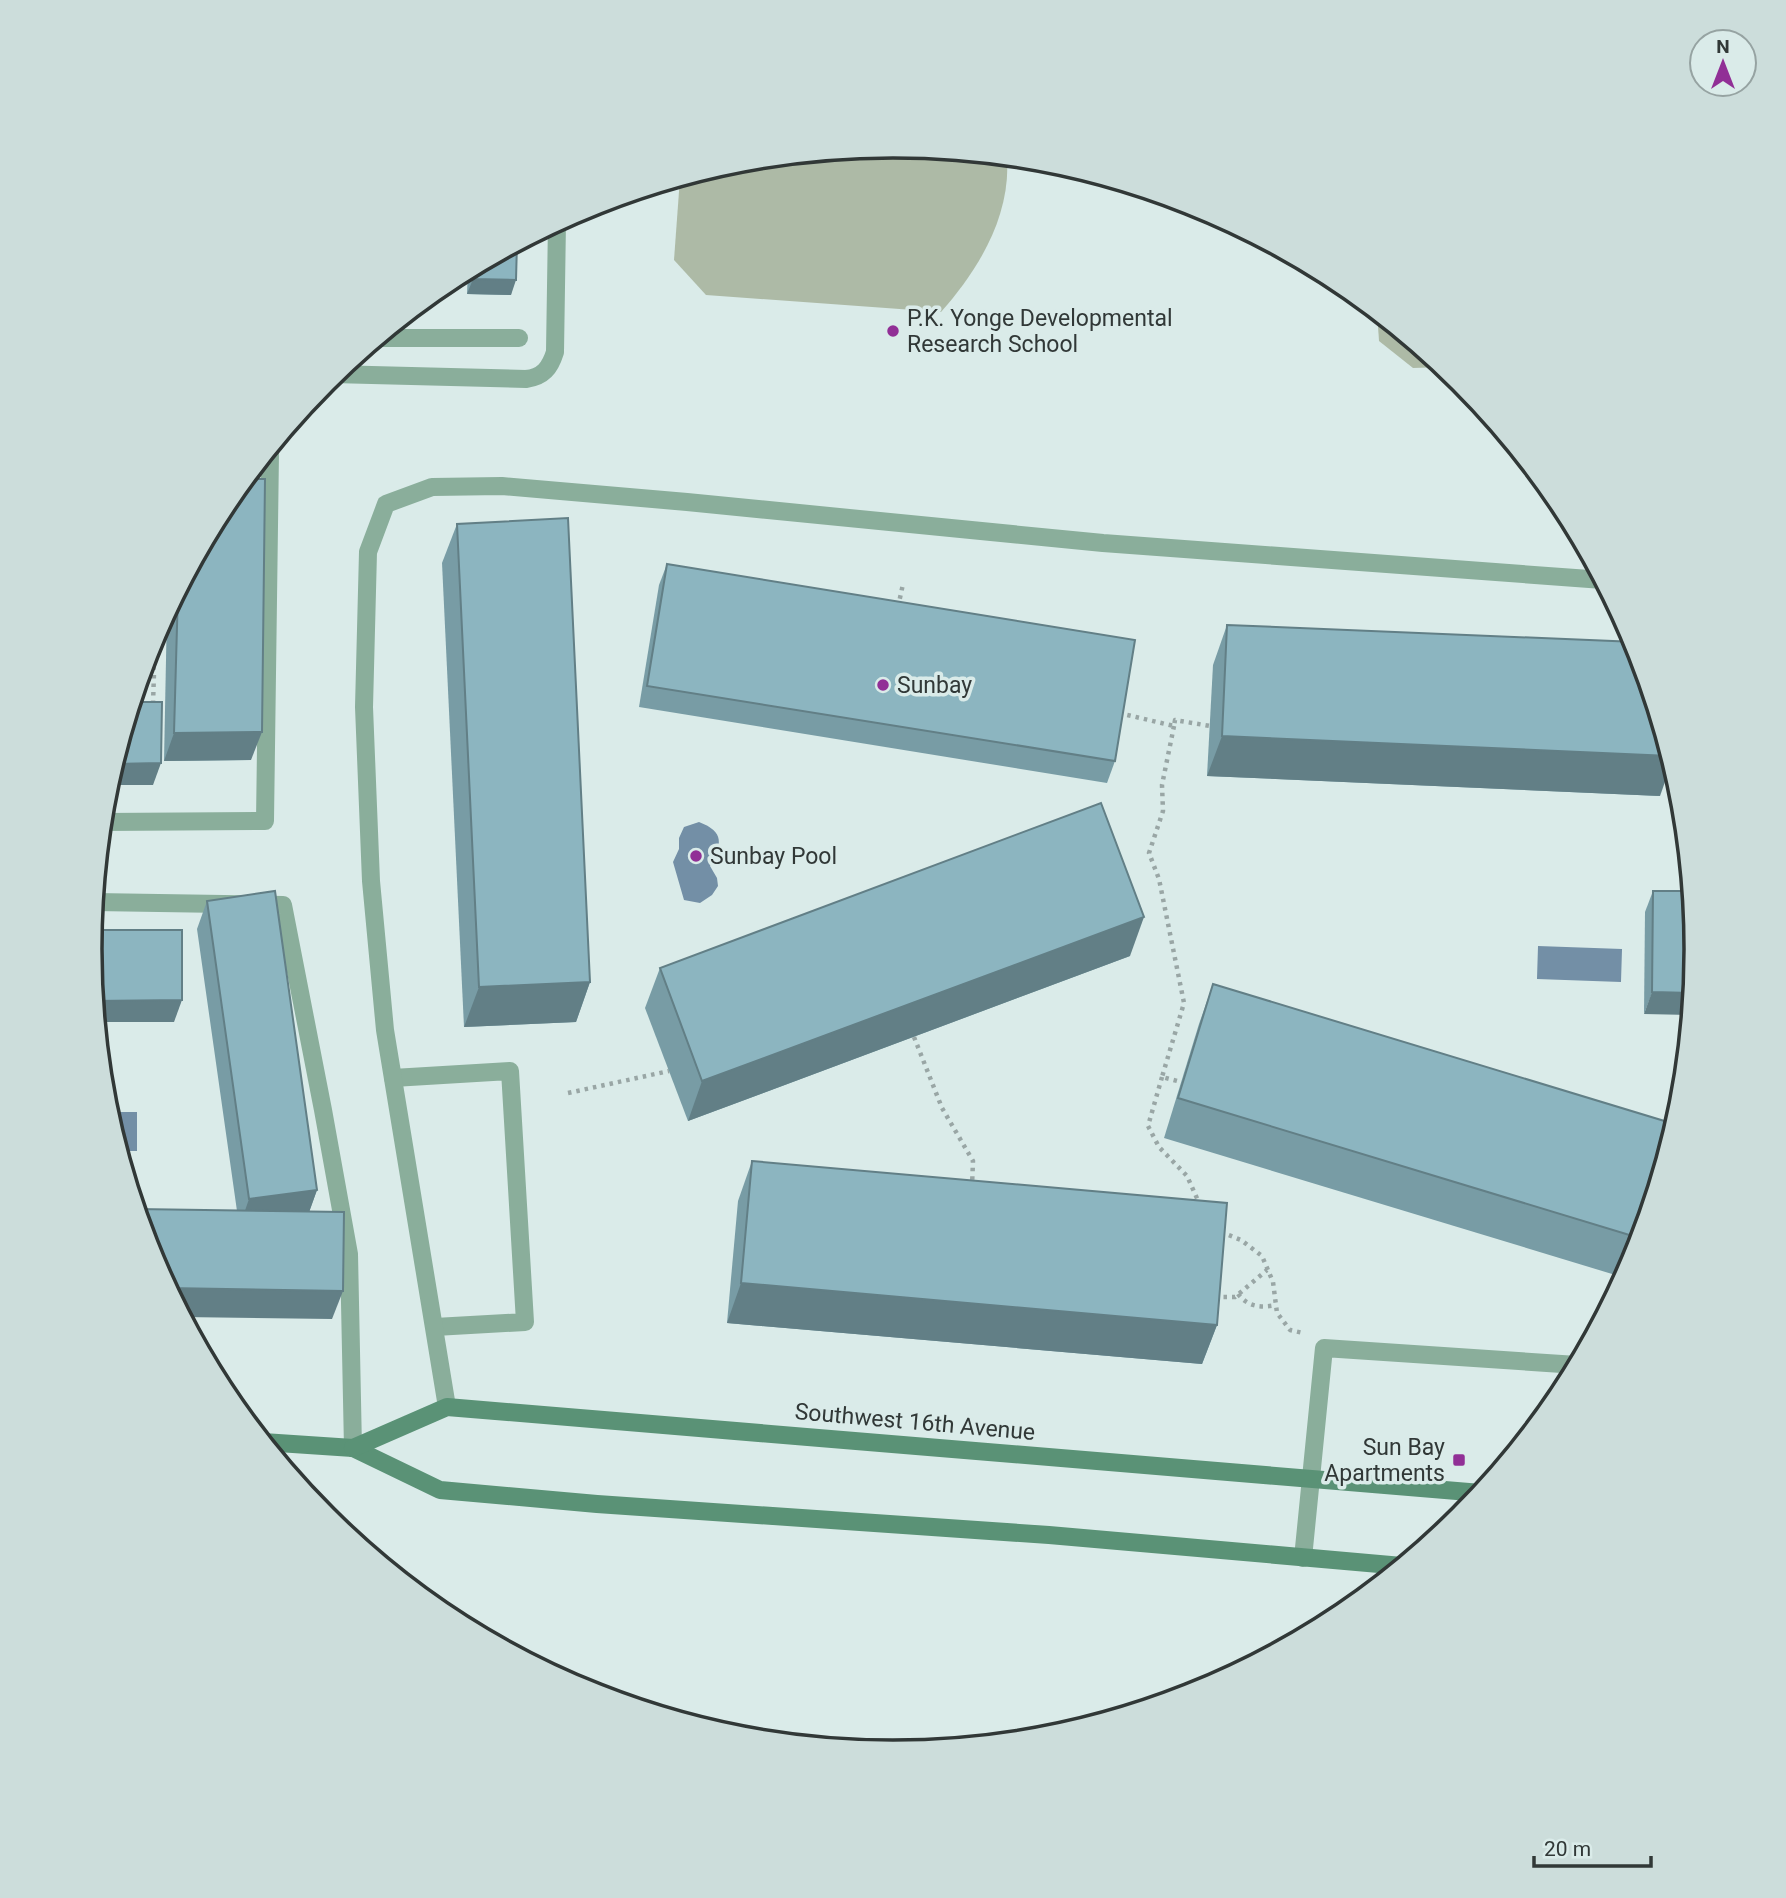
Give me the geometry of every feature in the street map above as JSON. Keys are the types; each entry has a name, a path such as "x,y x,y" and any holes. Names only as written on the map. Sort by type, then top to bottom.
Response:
{"main road":[{"name":"Southwest 16th Avenue","path":"353,1448 447,1407 1469,1492"},
{"name":"Southwest 16th Avenue","path":"275,1443 353,1448 440,1490 597,1504 1049,1535 1390,1565"}],"lane":[{"path":"349,374 536,378 546,371 555,352 557,233"},
{"path":"390,338 519,338"},
{"path":"112,822 265,821 270,461"},
{"path":"447,1407 384,1030 371,881 364,707 368,552 386,504 432,487 502,486 1103,542 1592,579"},
{"path":"103,902 283,905 349,1254 353,1448"},
{"path":"393,1078 510,1071 525,1322 435,1327"},
{"path":"1303,1558 1324,1348 1566,1364"}],"path":[{"path":"898,610 902,584"},
{"path":"143,704 155,704 154,667"},
{"path":"1118,713 1174,726"},
{"path":"1201,1207 1187,1176 1159,1147 1148,1126 1184,1003 1159,879 1149,853 1163,811 1162,785 1175,720 1210,726"},
{"path":"914,1037 942,1108 973,1161 971,1195"},
{"path":"568,1093 669,1071"},
{"path":"1162,1077 1181,1082"},
{"path":"1210,1228 1241,1240 1262,1256 1273,1282 1277,1313 1290,1330 1304,1333"},
{"path":"1208,1297 1235,1297 1268,1270"},
{"path":"1238,1294 1242,1300 1257,1307 1276,1306"}],"green space":[{"path":"841,159 945,159 1007,166 1004,200 990,240 968,278 941,312 706,295 674,260 679,187 688,184 790,164"},
{"path":"1378,323 1430,367 1413,368 1379,341"}],"water":[{"name":"Sunbay Pool","path":"699,822 713,830 719,840 710,866 718,886 712,895 700,903 684,900 673,862 684,827"},
{"path":"1538,946 1622,949 1621,982 1537,979"},
{"path":"119,1112 137,1112 137,1151 127,1151"}],"building":[{"path":"517,253 516,280 473,279 497,264"},
{"path":"256,479 265,479 262,732 174,733 177,611 235,509"},
{"path":"568,518 590,982 479,987 457,524"},
{"name":"Sunbay","path":"667,564 1135,640 1115,761 647,686"},
{"path":"1227,625 1622,641 1660,756 1222,736"},
{"path":"142,702 162,702 161,763 124,764"},
{"path":"1101,803 1144,917 702,1081 660,968"},
{"path":"275,891 317,1190 249,1199 207,901"},
{"path":"1653,891 1682,891 1683,993 1652,992"},
{"path":"102,930 182,930 182,1000 103,1001"},
{"path":"1213,984 1665,1121 1658,1154 1630,1235 1178,1098"},
{"path":"752,1161 1227,1203 1217,1325 741,1283"},
{"path":"146,1209 344,1212 343,1291 178,1288"}],"place":[{"name":"P.K. Yonge Developmental Research School","path":"893,331"},
{"name":"Sunbay","path":"883,685"},
{"name":"Sunbay Pool","path":"696,856"},
{"name":"Sun Bay Apartments","path":"1459,1460"}]}
